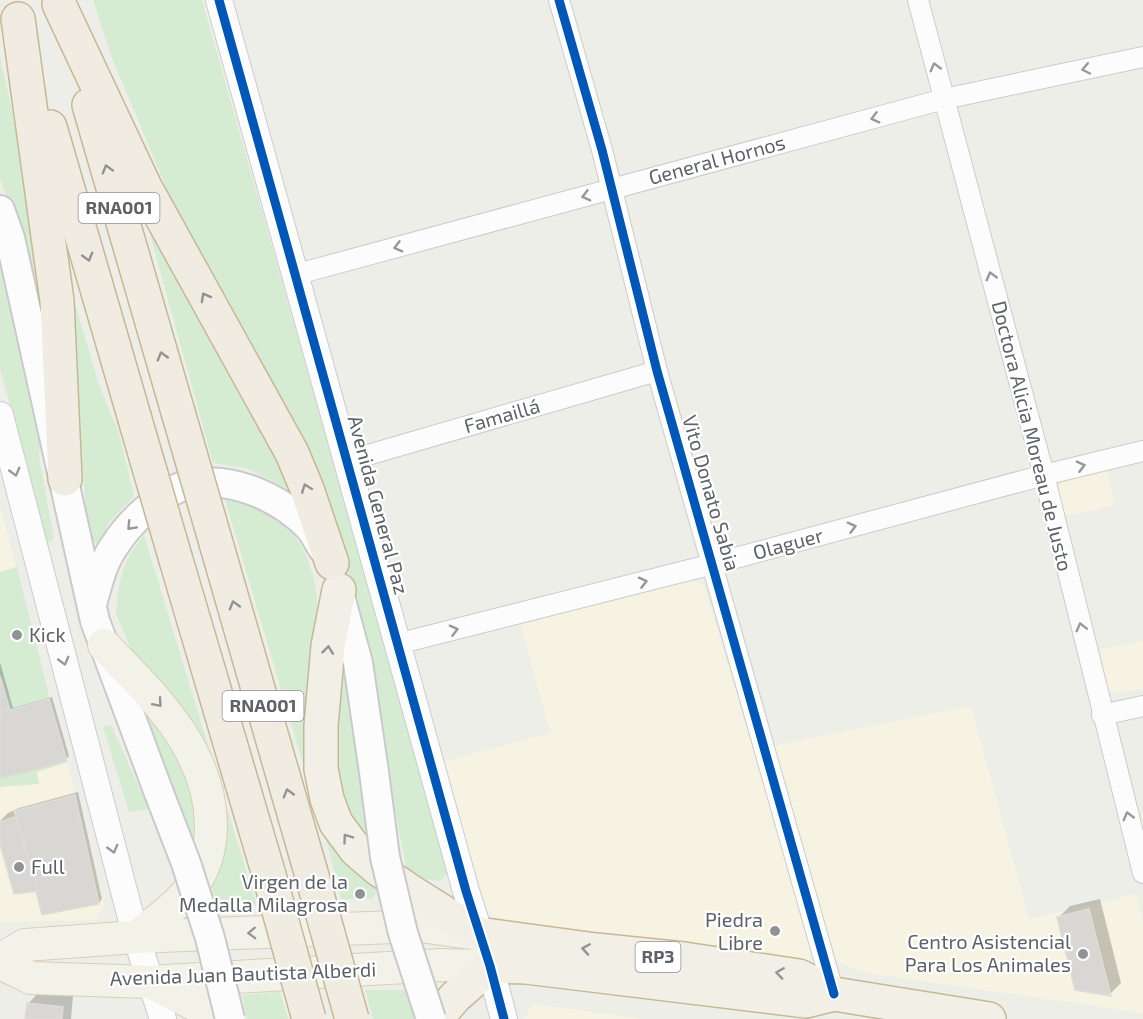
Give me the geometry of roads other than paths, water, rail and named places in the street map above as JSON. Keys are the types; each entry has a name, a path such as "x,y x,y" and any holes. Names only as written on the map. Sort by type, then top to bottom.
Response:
{"highway":[{"name":"RNA001","path":"58,2 352,1019"},
{"path":"58,2 145,187 292,453 307,489 335,577 320,747 321,769 327,799 336,823 356,850 378,868 478,934"},
{"name":"RNA001","path":"16,10 309,1019"},
{"path":"16,10 57,301 65,479"},
{"name":"RP3","path":"478,934 684,959 799,976 834,994 988,1019"},
{"path":"436,1019 455,997 490,966"},
{"name":"RP3","path":"490,966 526,967 806,1001 834,994"}],"main road":[{"path":"0,210 10,238 92,606 104,645 186,863 210,938 230,1019"},
{"path":"92,606 103,565 115,544 153,505 176,489 195,483 216,482 249,489 277,502 309,527 335,577 358,663 385,857 403,933 431,1019"},
{"path":"104,645 161,705 190,747 204,779 211,807 211,842 205,863 195,883 179,903 136,937"},
{"name":"Avenida Juan Bautista Alberdi","path":"478,934 420,926 136,937 25,945 0,961 31,978 149,982 440,965 490,966"},
{"path":"149,982 223,1019"}],"street":[{"name":"Avenida General Paz","path":"219,0 478,934 490,966 504,1019"},
{"name":"Vito Donato Sabia","path":"559,0 612,189 657,371 834,994"},
{"name":"Doctora Alicia Moreau de Justo","path":"918,0 1044,475 1143,873"},
{"name":"General Hornos","path":"294,275 944,99 1143,57"},
{"name":"Famaillá","path":"347,460 657,371"},
{"path":"0,416 136,937 163,1019"},
{"name":"Olaguer","path":"397,644 1143,451"},
{"path":"1102,715 1143,706"}],"place":[{"name":"Kick","path":"17,635"},
{"name":"Full","path":"19,867"},
{"name":"Virgen de la Medalla Milagrosa","path":"360,894"},
{"name":"Piedra Libre","path":"775,931"},
{"name":"Centro Asistencial Para Los Animales","path":"1083,954"}]}
